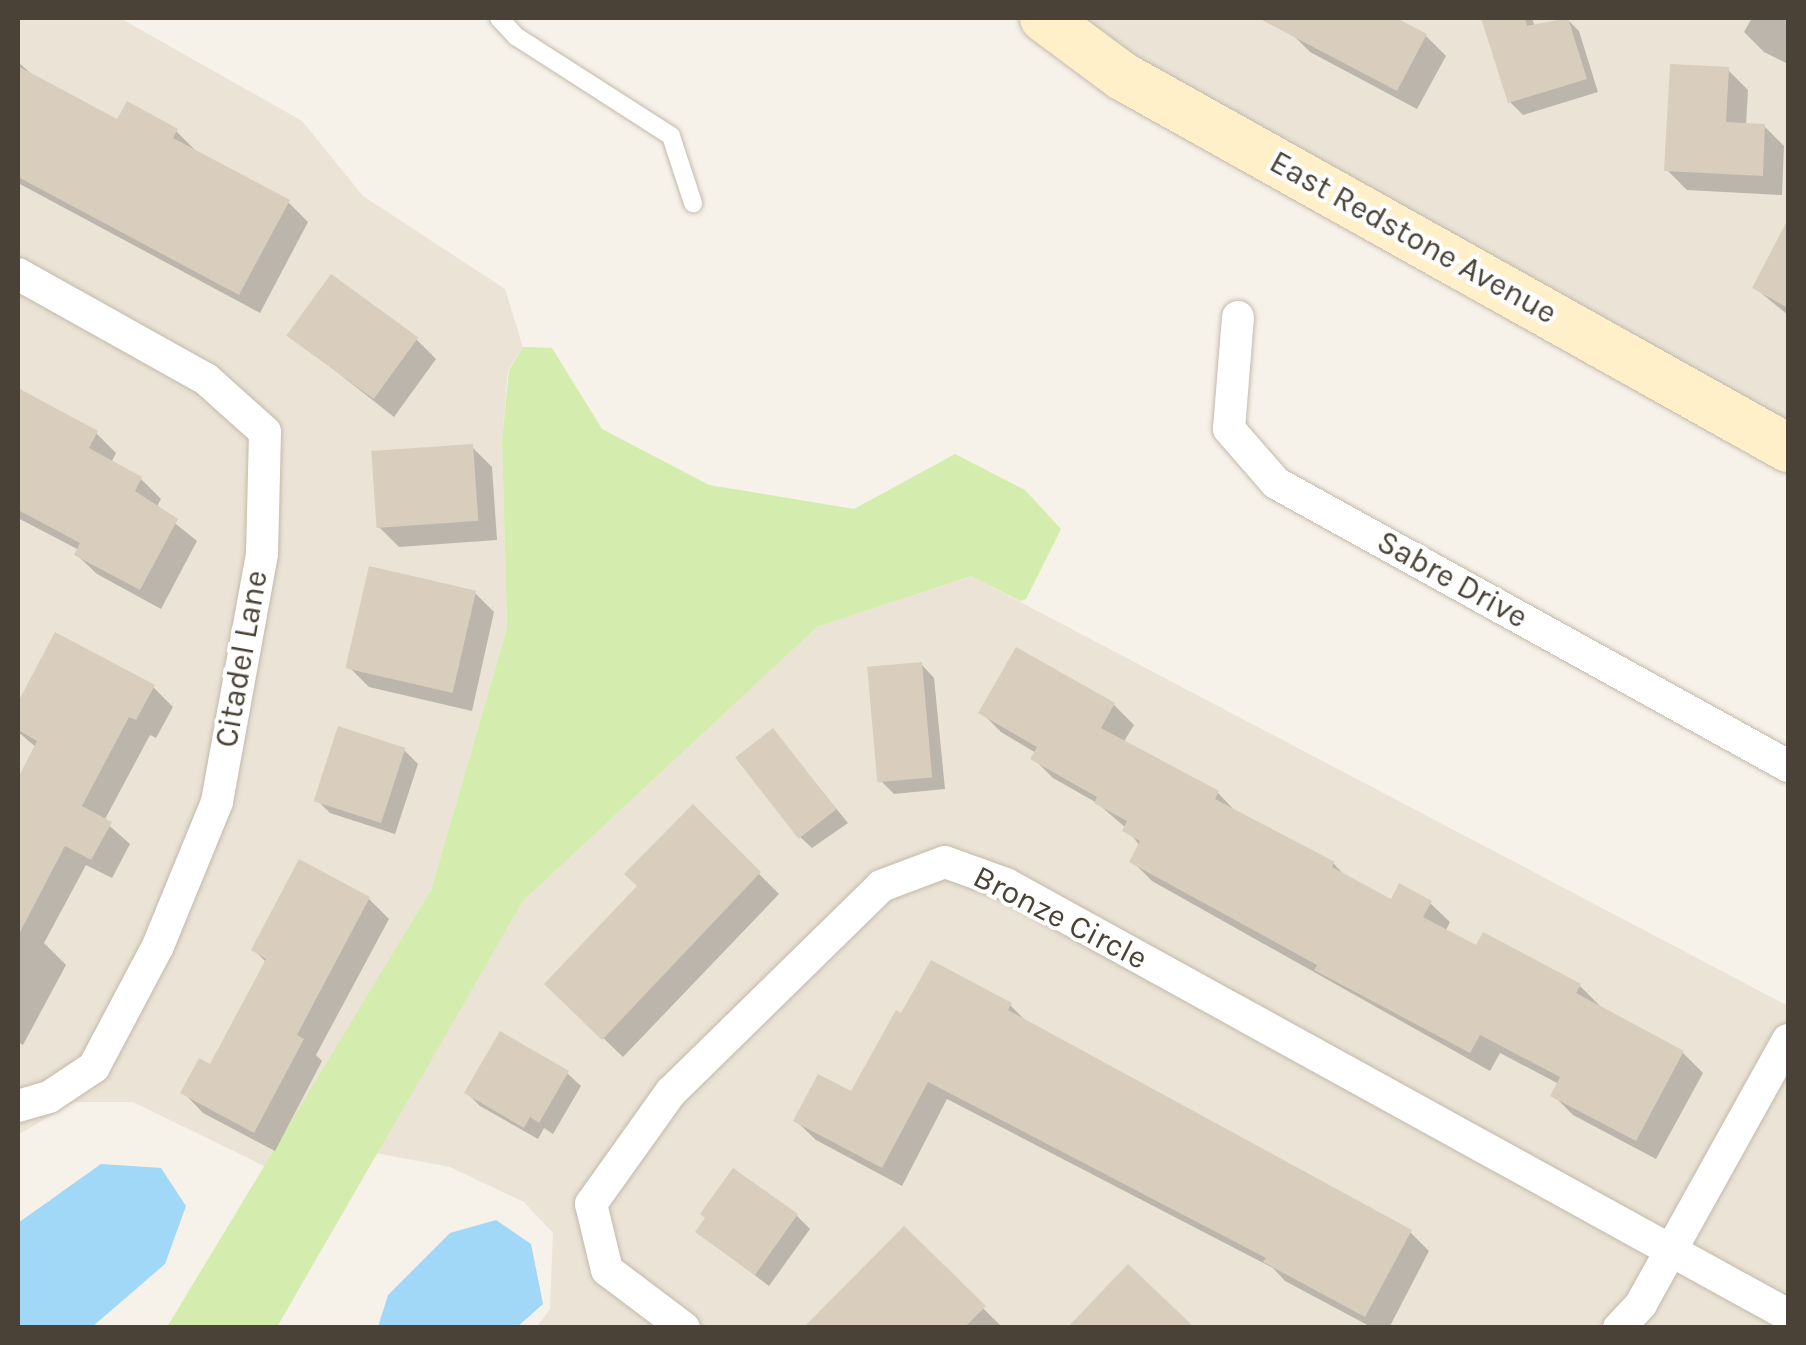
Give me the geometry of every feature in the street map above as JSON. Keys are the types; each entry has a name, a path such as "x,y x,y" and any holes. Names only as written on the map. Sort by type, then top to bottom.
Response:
{"street":[{"name":"East Redstone Avenue","path":"1044,18 1122,76 1788,448"},
{"name":"Citadel Lane","path":"18,274 206,380 265,432 262,554 217,802 158,946 94,1067 49,1098 18,1106"},
{"name":"Sabre Drive","path":"1238,317 1230,428 1276,484 1788,766"},
{"name":"Bronze Circle","path":"684,1328 607,1270 591,1204 671,1092 880,886 945,862 1006,884 1788,1315"},
{"path":"1619,1328 1641,1304 1788,1040"}],"lane":[{"path":"498,18 517,37 671,136 693,203"}],"shaded area":[{"path":"18,18 120,18 302,121 363,196 505,289 523,347 508,370 502,440 507,628 431,890 266,1167 133,1102 74,1102 18,1135"},
{"path":"1083,18 1788,18 1788,421 1134,56"},
{"path":"971,576 1788,1006 1788,1327 537,1327 550,1309 553,1233 524,1202 450,1167 376,1153 523,901 817,627"}],"green space":[{"path":"523,347 552,348 602,429 709,485 854,509 955,454 1025,490 1061,529 1026,599 1020,601 971,576 817,627 523,901 277,1327 167,1327 431,890 507,628 502,440 509,370"}],"water":[{"path":"101,1164 161,1168 186,1206 165,1264 92,1327 18,1327 18,1223"},
{"path":"496,1220 531,1244 543,1304 517,1327 378,1327 388,1295 450,1233"}],"building":[{"path":"1258,18 1396,18 1427,34 1397,91"},
{"path":"1481,18 1525,18 1527,26 1568,18 1587,79 1508,103"},
{"path":"1670,64 1729,67 1726,122 1765,124 1763,176 1664,171"},
{"path":"18,66 117,119 127,101 178,129 173,138 290,200 239,295 18,177"},
{"path":"1788,219 1788,308 1752,288"},
{"path":"331,274 418,337 374,399 286,335"},
{"path":"18,388 98,431 89,448 142,477 135,491 178,519 140,590 74,555 80,543 18,510"},
{"path":"473,444 478,521 377,528 371,451"},
{"path":"369,566 476,591 453,693 345,668"},
{"path":"55,632 155,685 136,720 129,717 82,806 112,822 91,860 65,846 18,936 18,778 37,741 18,730 18,702"},
{"path":"1016,647 1115,703 1101,728 1219,791 1215,799 1335,862 1332,867 1391,899 1399,883 1432,901 1423,917 1476,945 1483,932 1581,984 1576,993 1684,1051 1636,1141 1550,1096 1560,1077 1480,1035 1470,1053 1314,970 1317,965 1129,862 1140,841 1122,831 1127,821 1094,803 1097,797 1030,759 1037,747 978,713"},
{"path":"922,662 932,778 877,782 867,667"},
{"path":"338,726 406,748 381,823 314,801"},
{"path":"773,728 836,809 799,839 735,758"},
{"path":"693,804 761,872 602,1040 544,984 637,886 624,874"},
{"path":"299,859 370,897 297,1035 304,1039 254,1133 180,1093 199,1058 210,1064 266,959 251,950"},
{"path":"931,960 1012,1003 1008,1010 1412,1230 1365,1317 1263,1262 1266,1258 928,1082 882,1168 793,1121 818,1074 851,1091 896,1010 901,1013"},
{"path":"500,1031 569,1071 539,1123 530,1117 524,1128 464,1093"},
{"path":"733,1168 798,1214 755,1275 695,1232 705,1218 700,1214"},
{"path":"904,1226 986,1306 964,1328 803,1328"},
{"path":"1128,1264 1195,1328 1067,1328"}]}
